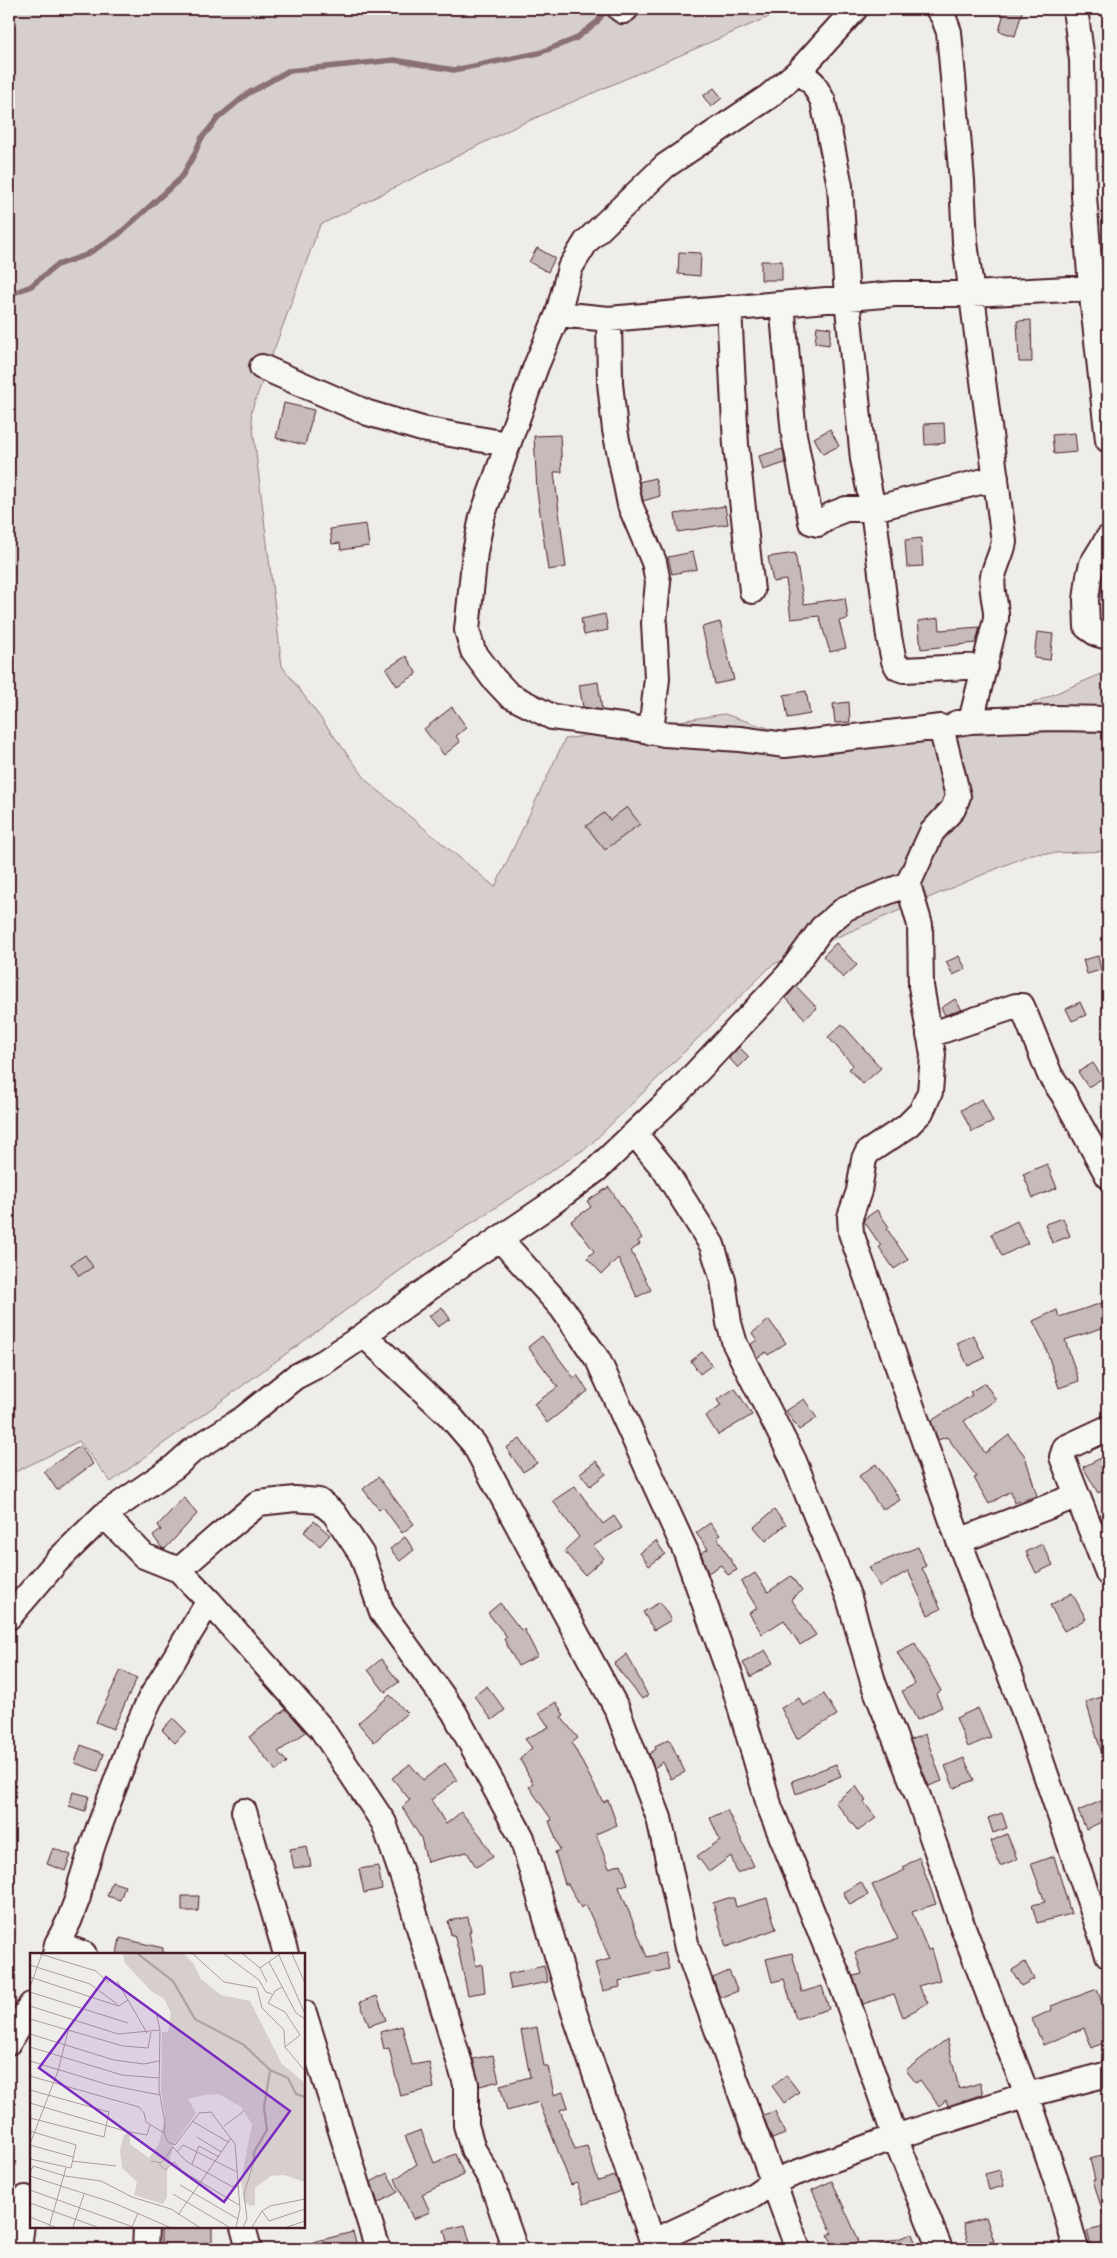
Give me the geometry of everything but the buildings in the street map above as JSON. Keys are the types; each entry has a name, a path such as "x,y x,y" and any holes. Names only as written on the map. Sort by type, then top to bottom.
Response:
{"street":[{"path":"620,9 623,11 626,9"},
{"path":"855,9 799,71 768,97 664,166 586,242 570,268 558,314 507,444 482,517 475,552 467,630 473,651 493,678 509,695 534,708 552,716 650,732 740,738 785,745 941,727 971,721 1056,718 1108,719"},
{"path":"938,9 944,16 950,42 962,181 965,242 1004,542 993,576 997,609 996,619 971,721"},
{"path":"1075,9 1082,60 1084,196 1100,287 1108,440"},
{"path":"799,71 813,83 823,101 840,186 847,298 863,460 873,509 889,637 894,661 898,668 904,670 985,666"},
{"path":"558,314 609,319 847,298 1100,287"},
{"path":"782,304 794,435 811,522 818,524 833,514 846,509 873,509 996,478"},
{"path":"729,308 736,445 752,591"},
{"path":"609,319 610,383 615,430 630,505 654,562 658,582 654,623 657,678 650,732"},
{"path":"262,367 368,412 422,429 507,444"},
{"path":"1108,538 1092,564 1086,600 1087,627 1097,634 1108,637"},
{"path":"941,727 958,796 953,809 932,832 908,884 920,925 921,986 933,1055 930,1092 921,1112 906,1127 868,1152 864,1159 858,1191 850,1217 850,1233 959,1541 1025,1714 1108,1955"},
{"path":"9,1617 58,1561 104,1515 174,1467 192,1451 244,1418 295,1377 364,1335 468,1260 501,1240 596,1170 679,1091 788,975 822,928 846,908 908,884"},
{"path":"929,1035 1016,1006 1022,1006 1050,1075 1063,1094 1108,1176"},
{"path":"635,1134 664,1169 712,1245 723,1280 729,1323 735,1344 794,1461 849,1598 874,1685 919,1799 961,1922 1027,2095 1061,2195 1076,2249"},
{"path":"501,1240 562,1308 598,1360 686,1552 734,1686 770,1808 843,1988 895,2137 940,2249"},
{"path":"364,1335 449,1415 474,1444 617,1709 659,1818 687,1948 798,2249"},
{"path":"1108,1428 1065,1448 1062,1457 1108,1573"},
{"path":"959,1541 1076,1496"},
{"path":"179,1570 216,1537 259,1504 295,1499 319,1501 334,1513 362,1554 382,1612 454,1712 522,1838 574,2012 654,2245 754,2195 774,2181 895,2137 1027,2095 1108,2074"},
{"path":"104,1515 144,1556 179,1570 209,1601 321,1728 384,1824 411,1901 466,2084 466,2125 473,2149 491,2180 515,2249"},
{"path":"78,1953 56,1949 72,1913 92,1849 134,1734 150,1699 209,1601"},
{"path":"244,1811 286,1953"},
{"path":"9,2042 30,2007"},
{"path":"305,2016 378,2249"},
{"path":"19,2249 25,2198"},
{"path":"145,2249 146,2228"},
{"path":"243,2228 249,2249"}],"shaded area":[{"path":"9,9 787,9 519,125 320,225 251,412 282,666 368,782 495,887 565,739 724,714 830,748 965,732 1108,671 1108,851 1031,854 772,965 589,1146 402,1269 111,1482 79,1441 9,1475"}],"waterway":[{"path":"9,295 31,286 57,265 86,255 118,235 181,178 201,139 219,117 247,94 288,71 394,60 454,70 539,53 575,39 597,22 606,9"}]}
